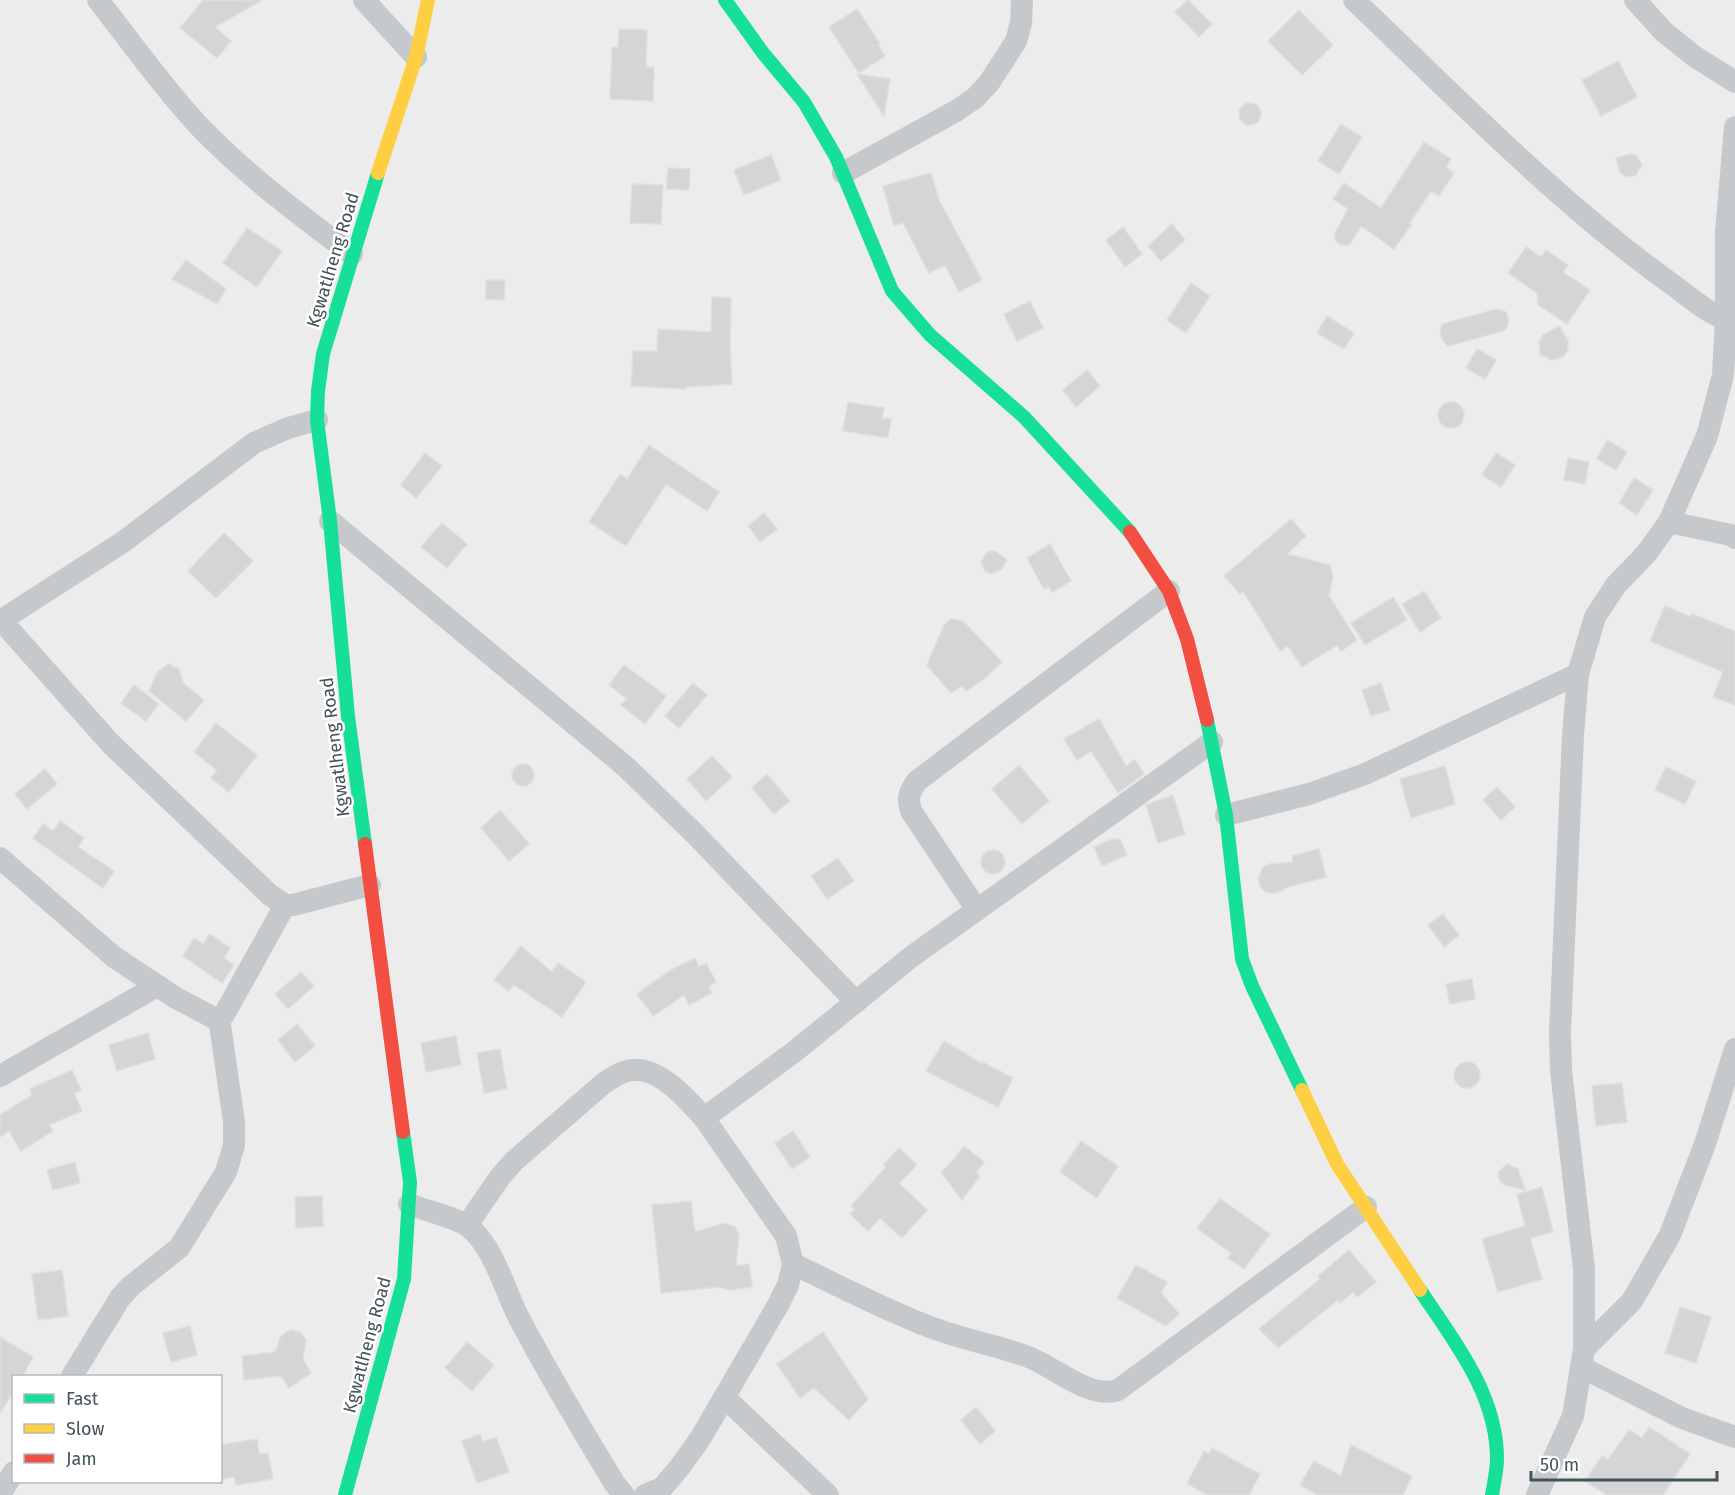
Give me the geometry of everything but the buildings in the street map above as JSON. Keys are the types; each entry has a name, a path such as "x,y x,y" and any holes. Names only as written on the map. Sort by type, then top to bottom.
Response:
{"street":[{"path":"98,0 159,79 199,125 274,195 352,254"},
{"path":"364,0 416,57"},
{"name":"Kgwatlheng Road","path":"345,1495 404,1279 410,1182 348,716 330,521 317,420 318,391 323,354 352,254 416,57 428,0"},
{"path":"725,0 804,102 843,173 892,291 930,334 1024,417 1136,538 1169,591 1187,639 1227,815 1242,959 1252,986 1337,1164 1472,1369 1492,1418 1497,1459 1492,1495"},
{"path":"843,173 956,111 975,98 989,83 1016,41 1021,23 1022,0"},
{"path":"1354,0 1537,175 1649,268 1706,309 1730,321"},
{"path":"1635,0 1664,32 1694,56 1735,82"},
{"path":"1537,1495 1573,1416 1583,1358 1584,1269 1560,1061 1573,735 1578,674 1595,617 1616,585 1646,554 1669,522 1707,436 1723,375 1730,321 1726,232 1735,127"},
{"path":"317,420 288,428 254,443 123,542 0,621 110,743 270,895 285,905 293,905 370,885"},
{"path":"330,521 626,767 695,834 856,1002"},
{"path":"1669,522 1735,538"},
{"path":"977,910 911,811 908,799 911,789 916,781 1169,591"},
{"path":"1227,815 1309,794 1365,774 1578,674"},
{"path":"704,1118 750,1085 911,957 1212,742"},
{"path":"0,858 114,957 157,986 212,1018 219,1018 225,1013 285,905"},
{"path":"0,1076 157,986"},
{"path":"73,1375 120,1298 131,1286 178,1248 226,1172 234,1145 234,1122 219,1018"},
{"path":"1583,1358 1632,1301 1670,1235 1705,1144 1735,1049"},
{"path":"467,1225 500,1177 514,1161 604,1083 619,1073 635,1070 649,1072 684,1095 704,1118 786,1236 793,1264 788,1285 778,1305 700,1439 662,1488 645,1495"},
{"path":"409,1204 467,1225 479,1237 553,1381 615,1484 624,1495"},
{"path":"793,1264 931,1327 1029,1357 1087,1387 1110,1393 1118,1390 1366,1207"},
{"path":"1583,1358 1682,1418 1735,1437"},
{"path":"724,1397 828,1495"},
{"path":"0,1494 12,1475"}],"traffic: fast":[{"path":"725,0 763,53 804,102 836,157 892,291 930,335 1024,417 1130,532"},
{"path":"365,844 348,716 330,521 317,420 323,354 378,173"},
{"path":"1207,720 1226,815 1242,959 1252,986 1302,1090"},
{"path":"345,1495 404,1279 410,1182 403,1132"},
{"path":"1420,1290 1471,1369 1490,1412 1497,1459 1492,1495"}],"traffic: slow":[{"path":"378,173 416,57 428,0"},
{"path":"1302,1090 1337,1164 1420,1290"}],"traffic: jam":[{"path":"1130,532 1169,591 1187,639 1207,720"},
{"path":"365,844 403,1132"}]}
